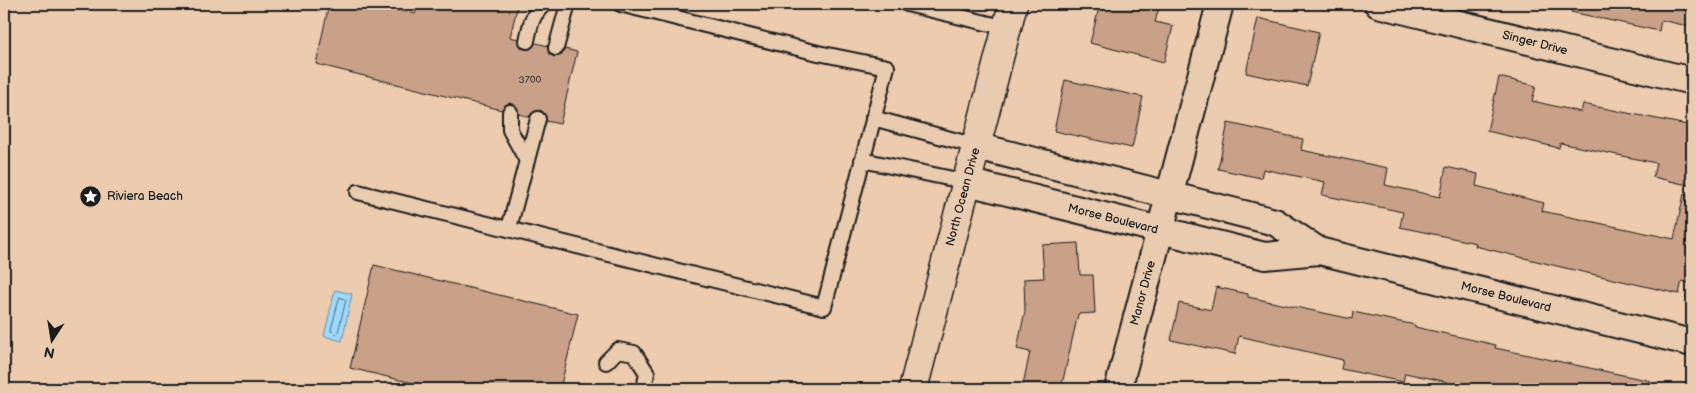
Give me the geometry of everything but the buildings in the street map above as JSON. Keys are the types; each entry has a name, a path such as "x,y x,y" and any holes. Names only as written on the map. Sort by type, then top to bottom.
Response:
{"main road":[{"name":"North Ocean Drive","path":"913,389 1010,16"}],"street":[{"path":"1169,196 1220,4"},
{"name":"Singer Drive","path":"1378,4 1692,81"},
{"name":"Morse Boulevard","path":"976,146 1275,222 1319,251"},
{"name":"Morse Boulevard","path":"967,182 1265,256 1319,251 1692,343"},
{"name":"Manor Drive","path":"1118,389 1169,196"}],"lane":[{"path":"527,41 537,9 544,4"},
{"path":"556,48 568,4"},
{"path":"358,192 824,307 887,67 818,53 620,4"},
{"path":"907,4 1010,16"},
{"path":"510,112 510,130 527,162"},
{"path":"873,118 976,146"},
{"path":"509,228 538,119"},
{"path":"862,160 967,182"},
{"path":"606,362 618,350 634,353 647,373 644,389"}],"water":[{"path":"335,290 352,294 342,341 324,336"}],"place":[{"name":"Riviera Beach","path":"91,196"}]}
